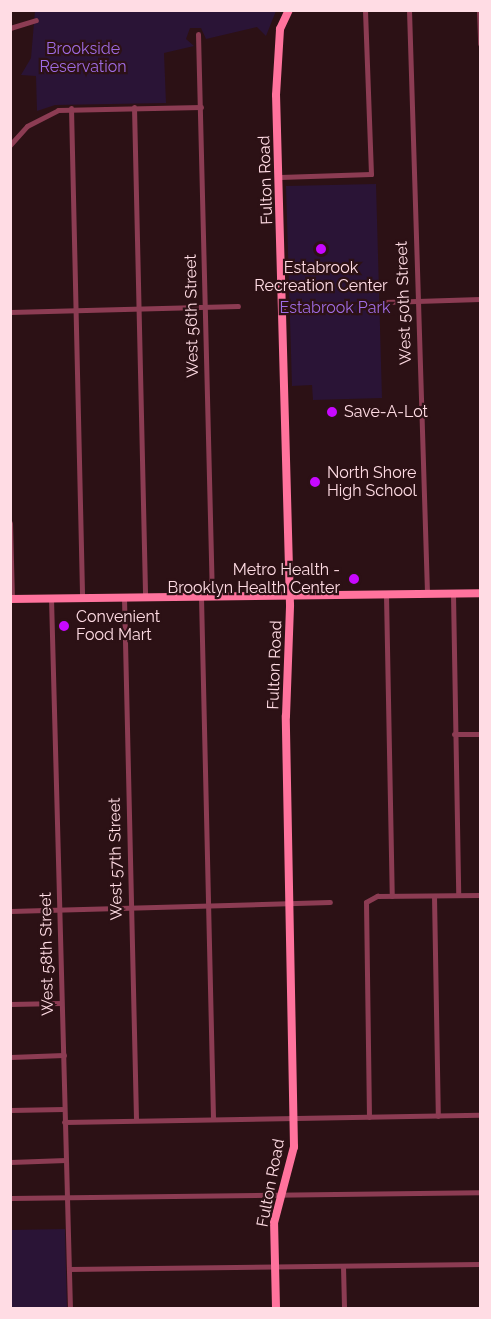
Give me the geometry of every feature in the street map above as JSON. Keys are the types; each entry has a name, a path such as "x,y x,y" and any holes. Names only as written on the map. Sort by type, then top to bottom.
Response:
{"main road":[{"name":"Fulton Road","path":"276,1308 274,1223 292,1163 294,1118 286,716 291,664 290,596 276,65 282,20 289,10"},
{"path":"11,599 480,594"}],"street":[{"path":"280,177 370,174 365,10"},
{"name":"West 50th Street","path":"409,10 427,594"},
{"path":"479,10 480,44"},
{"path":"10,28 36,20"},
{"name":"West 56th Street","path":"198,34 212,597"},
{"path":"134,107 145,598"},
{"path":"10,145 37,119 70,108 201,107"},
{"path":"70,108 82,598"},
{"path":"385,302 480,299"},
{"path":"10,312 238,306"},
{"path":"10,523 11,599"},
{"path":"453,594 458,895"},
{"path":"386,595 392,896"},
{"path":"201,597 213,1119"},
{"name":"West 58th Street","path":"51,598 70,1308"},
{"name":"West 57th Street","path":"124,598 136,1120"},
{"path":"454,734 480,734"},
{"path":"369,1117 366,902 370,898 392,896 480,895"},
{"path":"434,896 438,1116"},
{"path":"10,911 330,902"},
{"path":"10,1004 61,1003"},
{"path":"10,1056 64,1055"},
{"path":"10,1110 64,1109"},
{"path":"64,1122 480,1116"},
{"path":"10,1162 66,1160"},
{"path":"10,1198 480,1192"},
{"path":"69,1269 480,1264"},
{"path":"343,1266 344,1308"}],"green space":[{"name":"Brookside Reservation","path":"35,11 276,11 266,36 257,27 206,39 201,28 190,28 186,39 194,46 164,53 166,103 55,105 37,111 36,76 21,75 31,58"},
{"name":"Estabrook Park","path":"376,184 382,398 313,400 312,385 292,386 286,186"},
{"path":"65,1229 67,1308 11,1308 10,1230"}],"place":[{"name":"Estabrook Recreation Center","path":"321,249"},
{"name":"Save-A-Lot","path":"332,412"},
{"name":"North Shore High School","path":"315,482"},
{"name":"Metro Health - Brooklyn Health Center","path":"354,579"},
{"name":"Convenient Food Mart","path":"64,626"}]}
